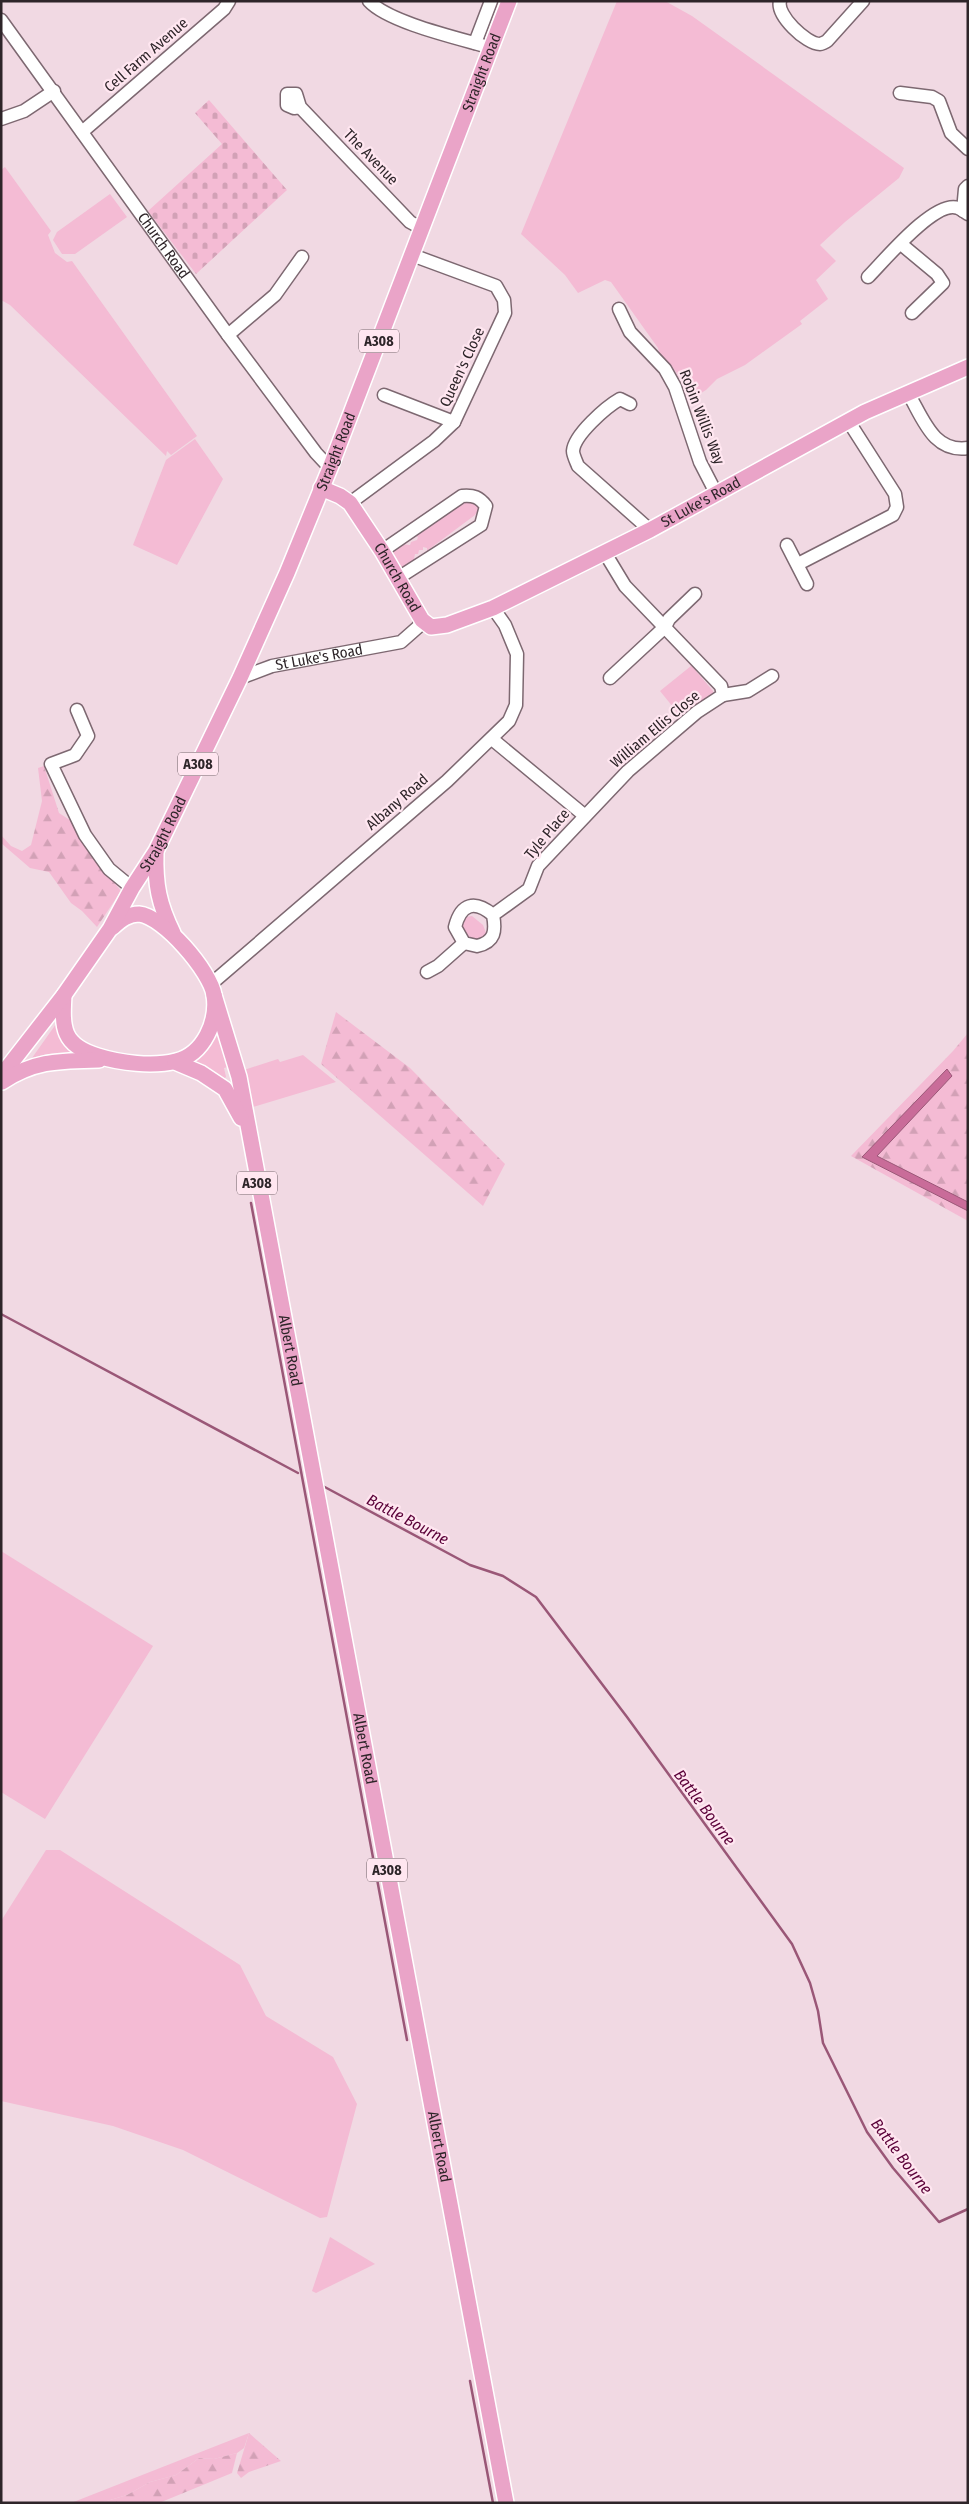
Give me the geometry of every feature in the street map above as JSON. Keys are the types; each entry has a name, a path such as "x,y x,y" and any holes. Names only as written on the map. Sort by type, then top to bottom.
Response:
{"main road":[{"name":"Straight Road","path":"132,888 156,850 240,678 284,582 330,468 509,1"},
{"name":"St Luke's Road","path":"426,624 447,625 493,608 548,579 650,530 849,422 908,393 968,367"},
{"name":"Church Road","path":"322,488 350,503 382,551 426,624"},
{"name":"A308","path":"156,850 155,880 161,908 173,934"},
{"name":"A308","path":"132,888 110,929 64,995 63,1022 69,1039 79,1049 110,1060 144,1063 175,1062 201,1073 225,1089 247,1128"},
{"name":"A308","path":"110,929 126,916 141,914 173,934 197,961 213,990"},
{"path":"175,1062 186,1058 203,1042 210,1032 214,1020 213,990"},
{"name":"Albert Road","path":"213,990 238,1077 506,2503"},
{"path":"1,1076 64,995"},
{"path":"1,1082 25,1068 46,1062 110,1060"}],"street":[{"name":"Cell Farm Avenue","path":"82,132 224,9 229,1"},
{"path":"370,1 387,13 456,39 492,48"},
{"path":"475,43 491,1"},
{"path":"780,1 778,6 783,18 812,41 820,44 827,41 863,1"},
{"name":"Church Road","path":"1,20 228,335 316,453 330,468"},
{"path":"1,119 24,112 54,91"},
{"path":"900,93 932,97 939,101 951,133 968,149"},
{"name":"The Avenue","path":"300,107 410,222 421,228"},
{"path":"965,212 965,189 968,186"},
{"path":"868,277 930,216 943,208 957,207 965,212"},
{"path":"901,244 936,274 943,283 912,313"},
{"name":"Queen's Close","path":"350,503 434,441 454,422 505,313 504,300 496,286 412,255"},
{"path":"228,335 275,295 302,257"},
{"name":"Robin Willis Way","path":"619,309 630,332 665,368 675,388 700,462 716,493"},
{"path":"908,393 932,434 942,445 955,450 968,448"},
{"path":"384,395 454,422"},
{"path":"630,404 620,399 608,406 575,441 573,452 578,466 650,530"},
{"path":"798,564 893,516 897,508 895,494 849,422"},
{"path":"382,551 462,496 480,498 486,506 480,525 398,578"},
{"path":"787,545 807,584"},
{"name":"William Ellis Close","path":"584,815 628,771 697,712 723,695 721,686 625,586 605,553"},
{"path":"610,678 665,627 669,619 696,594"},
{"name":"Albany Road","path":"213,990 447,781 509,721 516,705 518,682 517,654 505,625 493,608"},
{"name":"St Luke's Road","path":"240,678 272,666 401,642 418,627 426,624"},
{"path":"723,695 748,691 772,676"},
{"path":"76,710 88,736 75,755 50,764 85,835 109,869 132,888"},
{"path":"492,739 584,815"},
{"name":"Tyle Place","path":"493,915 528,889 538,866 584,815"},
{"path":"471,906 482,906 493,915 496,930 490,940 477,946 464,943 455,927 458,915 463,910 471,906"},
{"path":"427,972 438,966 464,943"}],"green space":[{"path":"617,1 665,1 692,16 904,168 899,178 820,245 836,261 816,280 828,299 800,321 802,324 745,365 717,379 706,390 693,398 671,365 665,368 658,348 611,282 605,280 578,293 565,275 521,234"},
{"path":"209,100 287,190 196,274 148,211 222,144 195,113"},
{"path":"5,167 51,231 48,235 55,253 67,262 72,261 197,436 171,455 167,451 166,456 10,305 1,300 1,170"},
{"path":"110,194 127,217 75,254 62,254 53,240 57,232"},
{"path":"195,439 223,479 177,565 133,545 166,460"},
{"path":"470,499 478,505 479,509 475,515 428,550 427,554 427,548 423,547 423,550 419,550 418,554 415,554 413,563 405,569 400,568 390,555 392,550 399,544 410,545 418,537 412,535 464,500"},
{"path":"690,659 696,667 696,671 713,691 713,700 708,697 691,710 689,707 681,713 686,723 660,691 691,666 687,661"},
{"path":"44,766 59,813 79,826 99,864 121,891 97,927 82,911 71,903 49,872 30,868 1,843 1,835 11,846 22,851 31,845 42,801 38,768"},
{"path":"472,916 483,925 488,938 475,946 464,935 460,922 466,917"},
{"path":"336,1012 410,1068 505,1164 483,1206 321,1064"},
{"path":"56,1024 72,1051 71,1054 47,1054 32,1058"},
{"path":"215,1029 218,1038 221,1036 228,1067 224,1068 226,1077 222,1081 188,1059"},
{"path":"968,1033 968,1221 851,1156 953,1051"},
{"path":"303,1055 336,1082 253,1107 244,1070 278,1059 280,1062"},
{"path":"1,1551 153,1646 45,1819 1,1792"},
{"path":"46,1850 60,1850 240,1965 266,2016 333,2057 357,2104 327,2217 320,2218 183,2150 113,2126 1,2101 1,1921"},
{"path":"330,2237 375,2264 316,2293 312,2291"},
{"path":"249,2433 244,2448 237,2453 214,2459 199,2458 176,2475 150,2482 127,2495 100,2503 71,2503"},
{"path":"249,2433 281,2461 249,2472 241,2478 237,2473"},
{"path":"237,2453 232,2473 159,2503 100,2503 127,2495 150,2482 176,2475 199,2458 214,2459"}],"shaded area":[{"path":"947,1069 952,1076 877,1156 968,1202 968,1211 862,1157"}],"waterway":[{"path":"251,1203 407,2040"},
{"name":"Battle Bourne","path":"1,1314 298,1473"},
{"name":"Battle Bourne","path":"321,1485 470,1565 503,1576 536,1597 627,1717 792,1944 810,1983 818,2011 823,2043 867,2132 893,2168 939,2222 968,2209"},
{"path":"470,2381 493,2503"}]}
